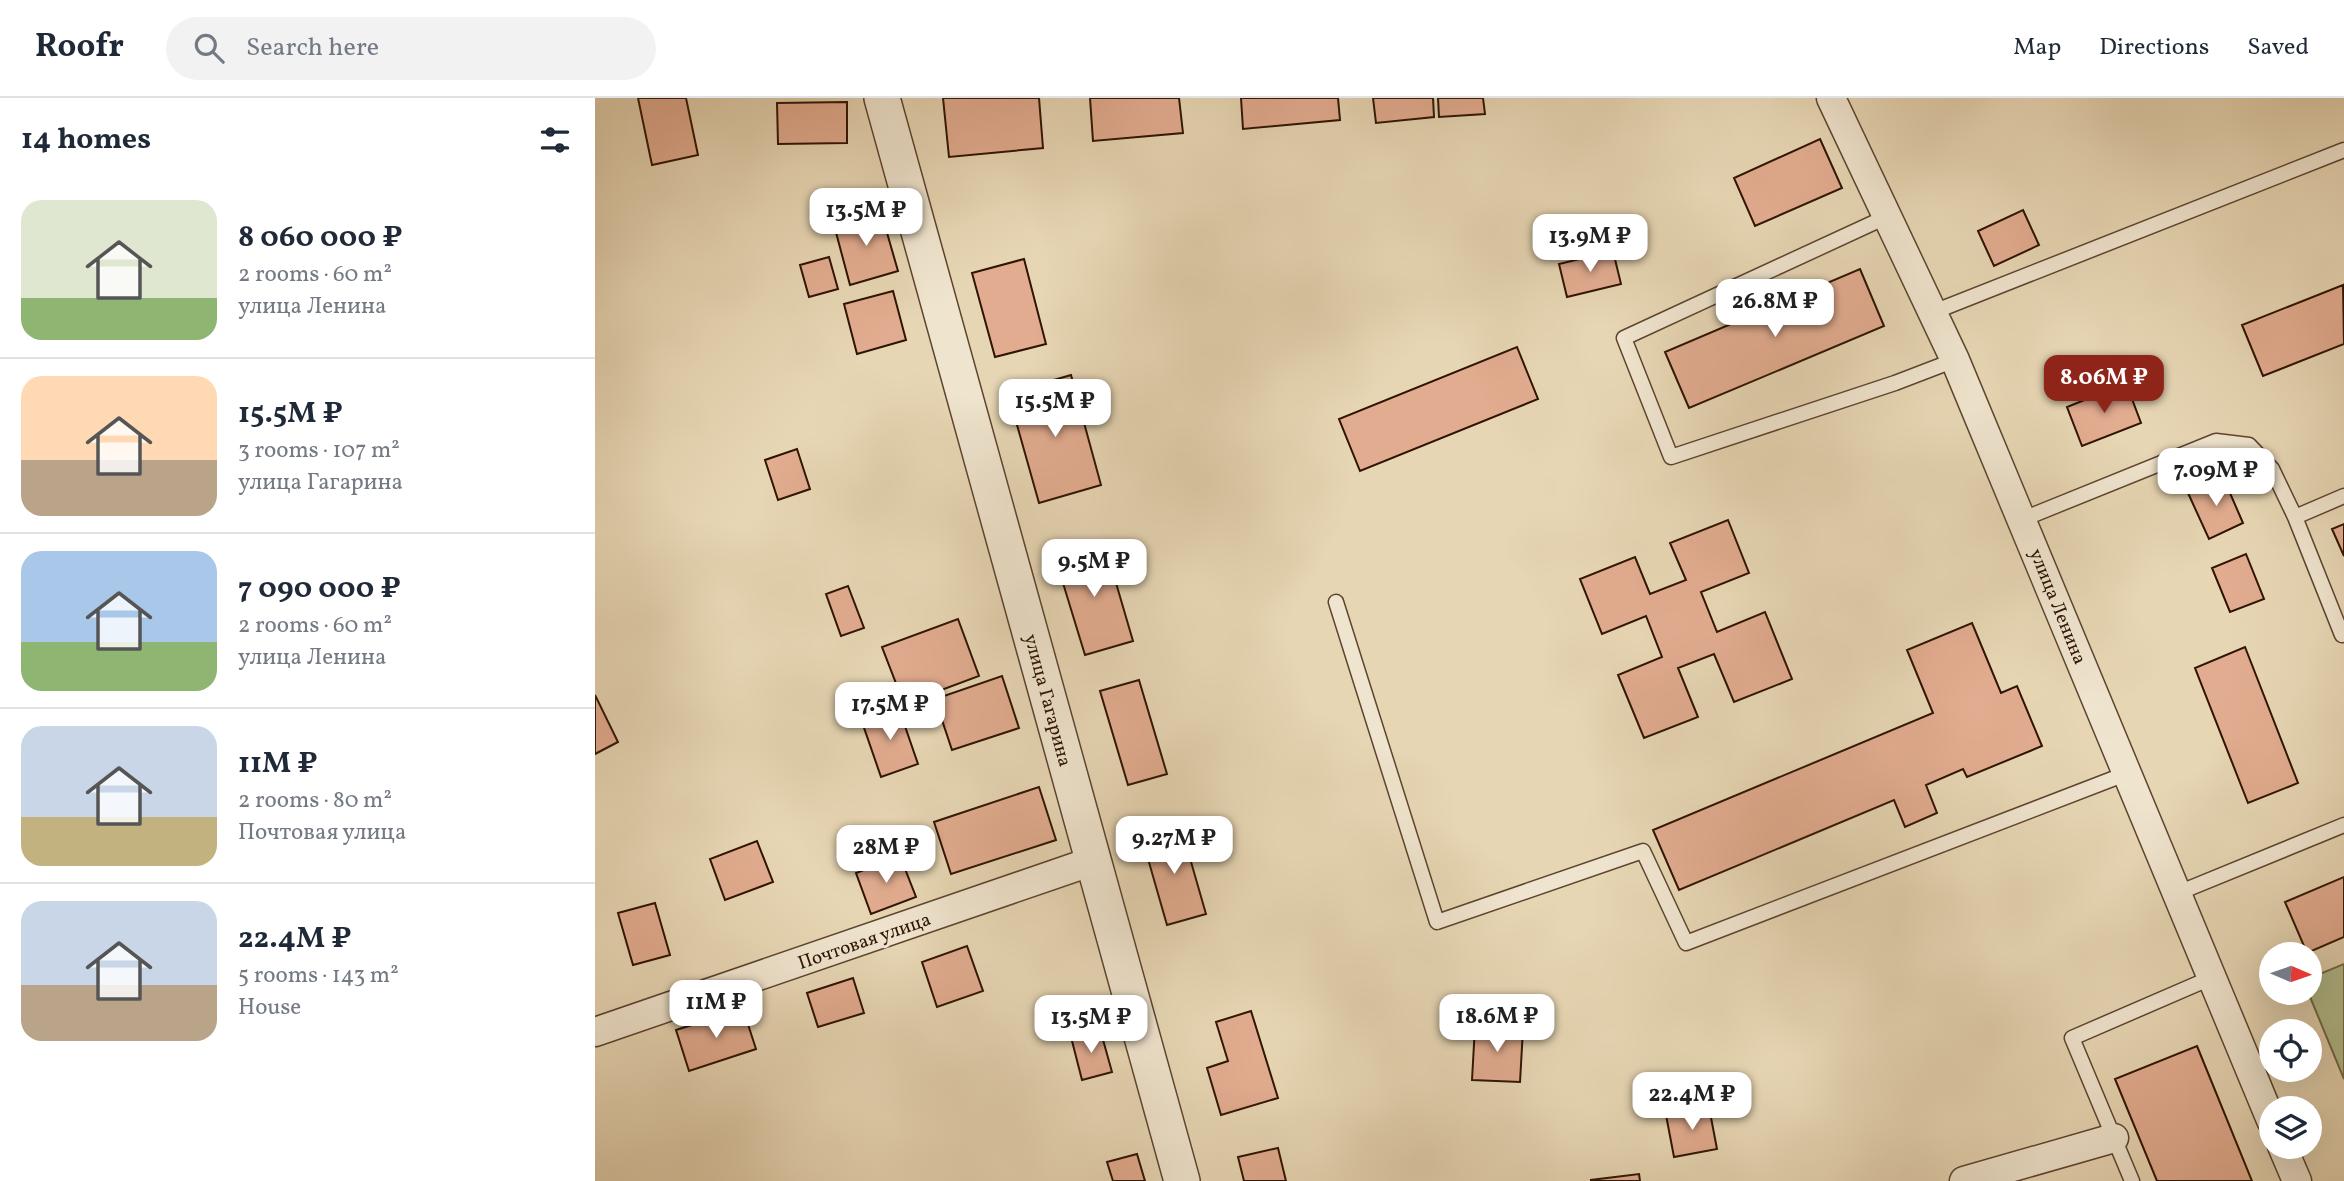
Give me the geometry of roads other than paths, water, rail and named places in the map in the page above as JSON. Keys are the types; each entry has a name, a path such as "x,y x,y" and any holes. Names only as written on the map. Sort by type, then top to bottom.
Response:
{"street":[{"name":"улица Гагарина","path":"882,98 1182,1181"},
{"name":"улица Ленина","path":"1831,98 1955,360 2261,1096"},
{"name":"Почтовая улица","path":"595,1032 1093,861"},
{"path":"1964,1181 2114,1138"},
{"path":"2288,1159 2297,1181"}],"lane":[{"path":"1931,313 2344,150"},
{"path":"1887,217 1624,338 1671,457 1895,383 1955,360"},
{"path":"2023,519 2216,441 2249,445 2272,469 2295,517 2342,635 2344,634"},
{"path":"2295,517 2344,496"},
{"path":"1336,602 1437,922 1643,851 1686,943 2128,773"},
{"path":"2178,893 2344,825"},
{"path":"2132,1181 2071,1038 2213,978"}]}
